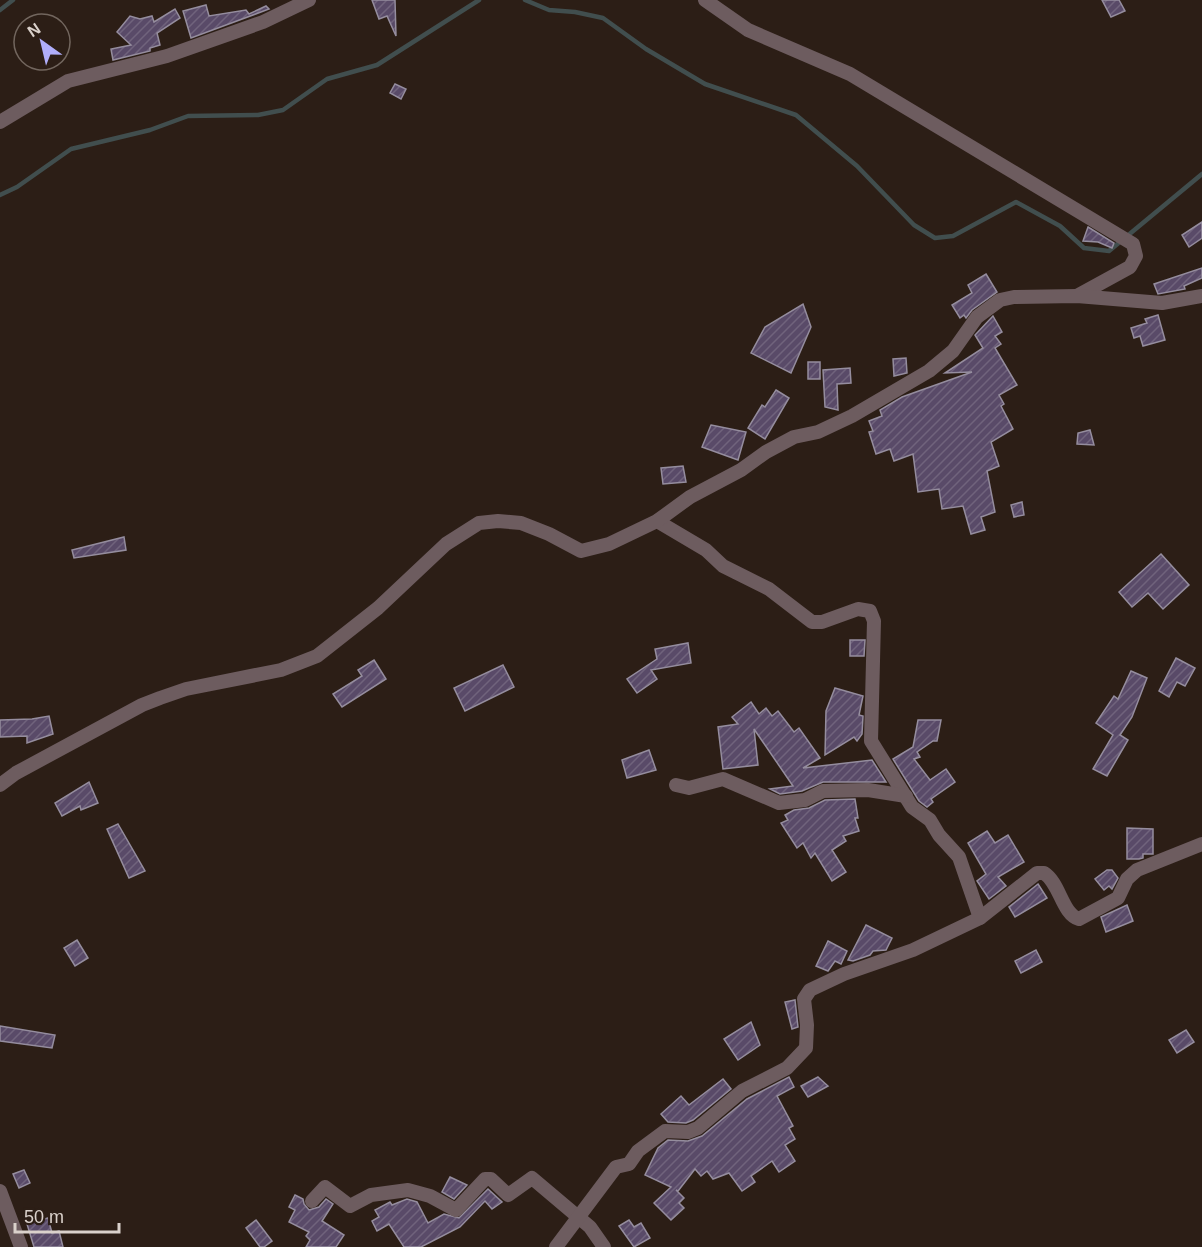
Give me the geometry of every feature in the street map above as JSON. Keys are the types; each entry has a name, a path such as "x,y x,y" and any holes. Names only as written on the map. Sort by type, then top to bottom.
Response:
{"street":[{"path":"0,122 68,81 167,56 263,22 309,0"},
{"path":"705,0 748,30 850,74 1133,244 1136,256 1130,267 1077,296"},
{"path":"0,785 16,773 142,705 186,689 280,670 317,656 378,608 446,544 479,524 498,521 521,524 549,534 581,551 609,544 657,521 690,497 741,470 766,452 794,437 818,432 845,420 928,371 953,351 977,317 1000,300 1014,297 1077,296 1162,303 1202,296"},
{"path":"657,521 706,550 723,566 769,589 812,622 822,622 858,609 870,611 874,621 870,741 914,809 930,820 939,835 959,857 980,918"},
{"path":"676,784 688,788 725,780 780,803 805,800 822,791 868,790 906,796"},
{"path":"556,1247 616,1167 629,1164 635,1154 668,1130 688,1132 698,1128 742,1091 773,1076 795,1061 806,1048 807,1025 804,999 810,990 844,974 913,950 980,918 1033,875 1041,872 1053,881 1072,915 1079,918 1118,898 1127,879 1137,870 1202,844"},
{"path":"312,1201 326,1187 350,1206 371,1195 408,1190 430,1196 456,1210 485,1179 491,1179 508,1195 531,1178 579,1217 604,1247"},
{"path":"0,1191 21,1247"}],"building":[{"path":"372,0 395,0 396,36 387,16 379,19"},
{"path":"1102,0 1119,0 1125,11 1111,17"},
{"path":"206,5 209,16 246,10 249,14 266,6 269,9 191,38 183,11"},
{"path":"175,9 180,18 157,33 160,45 150,48 150,51 113,60 111,49 131,45 117,32 130,16 140,19 152,16 154,22"},
{"path":"395,84 406,89 401,99 390,93"},
{"path":"1202,222 1202,238 1189,247 1182,235"},
{"path":"1088,227 1114,243 1112,248 1098,242 1083,241"},
{"path":"1202,268 1202,278 1184,286 1185,289 1158,294 1154,284"},
{"path":"986,274 997,292 972,310 966,318 964,315 960,318 952,305 972,293 968,285"},
{"path":"803,304 811,327 791,373 751,353 765,327"},
{"path":"1158,315 1165,340 1143,346 1140,336 1134,338 1131,328 1147,323 1145,319"},
{"path":"993,316 1002,332 995,336 1001,344 995,348 1017,385 999,395 1004,404 1001,406 1013,429 991,442 999,466 987,471 995,512 981,517 985,530 971,534 963,506 942,509 939,489 918,492 913,454 894,461 890,449 876,454 869,432 873,431 869,421 882,416 880,410 902,397 972,372 945,373 983,348 975,335"},
{"path":"906,358 907,373 894,376 893,359"},
{"path":"808,362 820,362 820,379 808,379"},
{"path":"850,368 851,383 837,384 838,410 825,407 823,370"},
{"path":"776,390 789,398 765,439 748,428 762,405 765,407"},
{"path":"711,425 746,432 738,460 702,447"},
{"path":"1090,430 1094,445 1077,444 1078,433"},
{"path":"683,466 686,482 663,484 661,468"},
{"path":"1022,502 1024,515 1014,517 1011,505"},
{"path":"124,537 126,550 74,558 72,550"},
{"path":"1161,554 1189,585 1163,609 1148,593 1132,607 1119,592"},
{"path":"850,640 865,640 864,656 850,656"},
{"path":"688,643 691,663 651,670 657,679 637,693 627,679 657,659 655,649"},
{"path":"1176,658 1195,668 1185,686 1177,682 1169,697 1159,691"},
{"path":"374,660 386,679 342,707 333,694 362,676 358,670"},
{"path":"503,665 514,687 465,711 454,688"},
{"path":"1131,671 1147,678 1132,717 1120,735 1128,740 1107,776 1093,769 1113,735 1096,723 1114,696 1118,699"},
{"path":"835,688 863,696 859,715 863,716 862,734 857,741 854,737 825,755 826,711"},
{"path":"751,702 759,714 766,708 772,716 778,711 794,732 799,728 820,758 803,768 872,760 886,782 823,782 802,791 780,794 770,789 793,786 754,729 758,765 723,769 718,727 738,724 732,717"},
{"path":"49,716 53,734 27,743 27,736 0,737 0,720"},
{"path":"918,720 941,720 937,741 933,741 917,752 920,757 914,759 930,780 946,769 955,782 931,799 933,802 927,807 919,801 893,759 913,747"},
{"path":"649,750 656,770 627,778 622,760"},
{"path":"89,782 98,803 81,810 80,806 62,816 55,803"},
{"path":"855,799 858,818 855,818 859,831 843,836 846,841 832,850 846,872 832,881 815,853 811,858 803,843 797,848 781,823 788,820 785,815 794,810 809,808 825,800"},
{"path":"118,824 145,871 129,878 107,829"},
{"path":"1127,828 1153,829 1153,854 1143,854 1143,858 1139,859 1127,859"},
{"path":"987,831 995,843 1008,835 1024,862 998,877 1006,886 989,899 977,881 986,874 968,843"},
{"path":"1107,870 1112,870 1118,878 1112,889 1109,886 1104,890 1095,879"},
{"path":"1038,884 1047,898 1015,917 1009,907"},
{"path":"1127,905 1133,921 1106,932 1101,917"},
{"path":"866,925 892,938 886,950 873,951 870,955 853,961 848,960"},
{"path":"77,940 88,958 75,966 64,948"},
{"path":"828,941 847,951 841,964 835,961 828,971 816,966"},
{"path":"1036,950 1042,962 1021,973 1015,961"},
{"path":"795,1000 798,1027 792,1029 785,1002"},
{"path":"751,1022 760,1045 738,1060 724,1039"},
{"path":"0,1026 55,1035 52,1048 0,1041"},
{"path":"1186,1030 1194,1042 1177,1053 1169,1040"},
{"path":"789,1077 794,1087 777,1096 793,1126 789,1128 795,1139 785,1145 795,1161 779,1172 772,1161 751,1176 755,1182 742,1191 729,1173 713,1179 707,1171 701,1176 695,1169 678,1191 676,1190 684,1198 679,1203 684,1208 671,1220 654,1203 671,1187 645,1175 658,1148 668,1140 688,1141 702,1136 747,1099"},
{"path":"818,1077 828,1086 808,1097 801,1086"},
{"path":"723,1079 731,1089 693,1120 686,1123 668,1122 661,1114 681,1096 689,1105"},
{"path":"24,1170 30,1183 19,1188 13,1174"},
{"path":"450,1177 467,1185 454,1199 442,1192"},
{"path":"488,1189 502,1202 492,1209 485,1201 460,1227 421,1247 404,1247 389,1224 377,1231 372,1221 379,1217 375,1210 390,1202 392,1205 407,1199 417,1202 428,1223 444,1214 459,1218"},
{"path":"295,1195 303,1199 309,1210 319,1207 326,1199 333,1204 322,1221 344,1235 336,1247 306,1247 310,1240 306,1236 309,1232 289,1222 295,1210 289,1207"},
{"path":"48,1218 52,1233 59,1231 63,1247 34,1247 27,1224"},
{"path":"256,1220 272,1241 264,1247 260,1247 246,1228"},
{"path":"629,1220 634,1227 641,1223 650,1238 634,1247 619,1226"}],"waterway":[{"path":"0,10 13,0"},
{"path":"0,195 17,187 71,149 150,130 188,116 258,115 283,110 327,79 377,65 479,0"},
{"path":"525,0 549,10 575,12 603,18 646,49 705,84 796,115 857,166 914,225 935,238 953,236 1016,202 1060,226 1084,248 1109,251 1202,174"}]}
